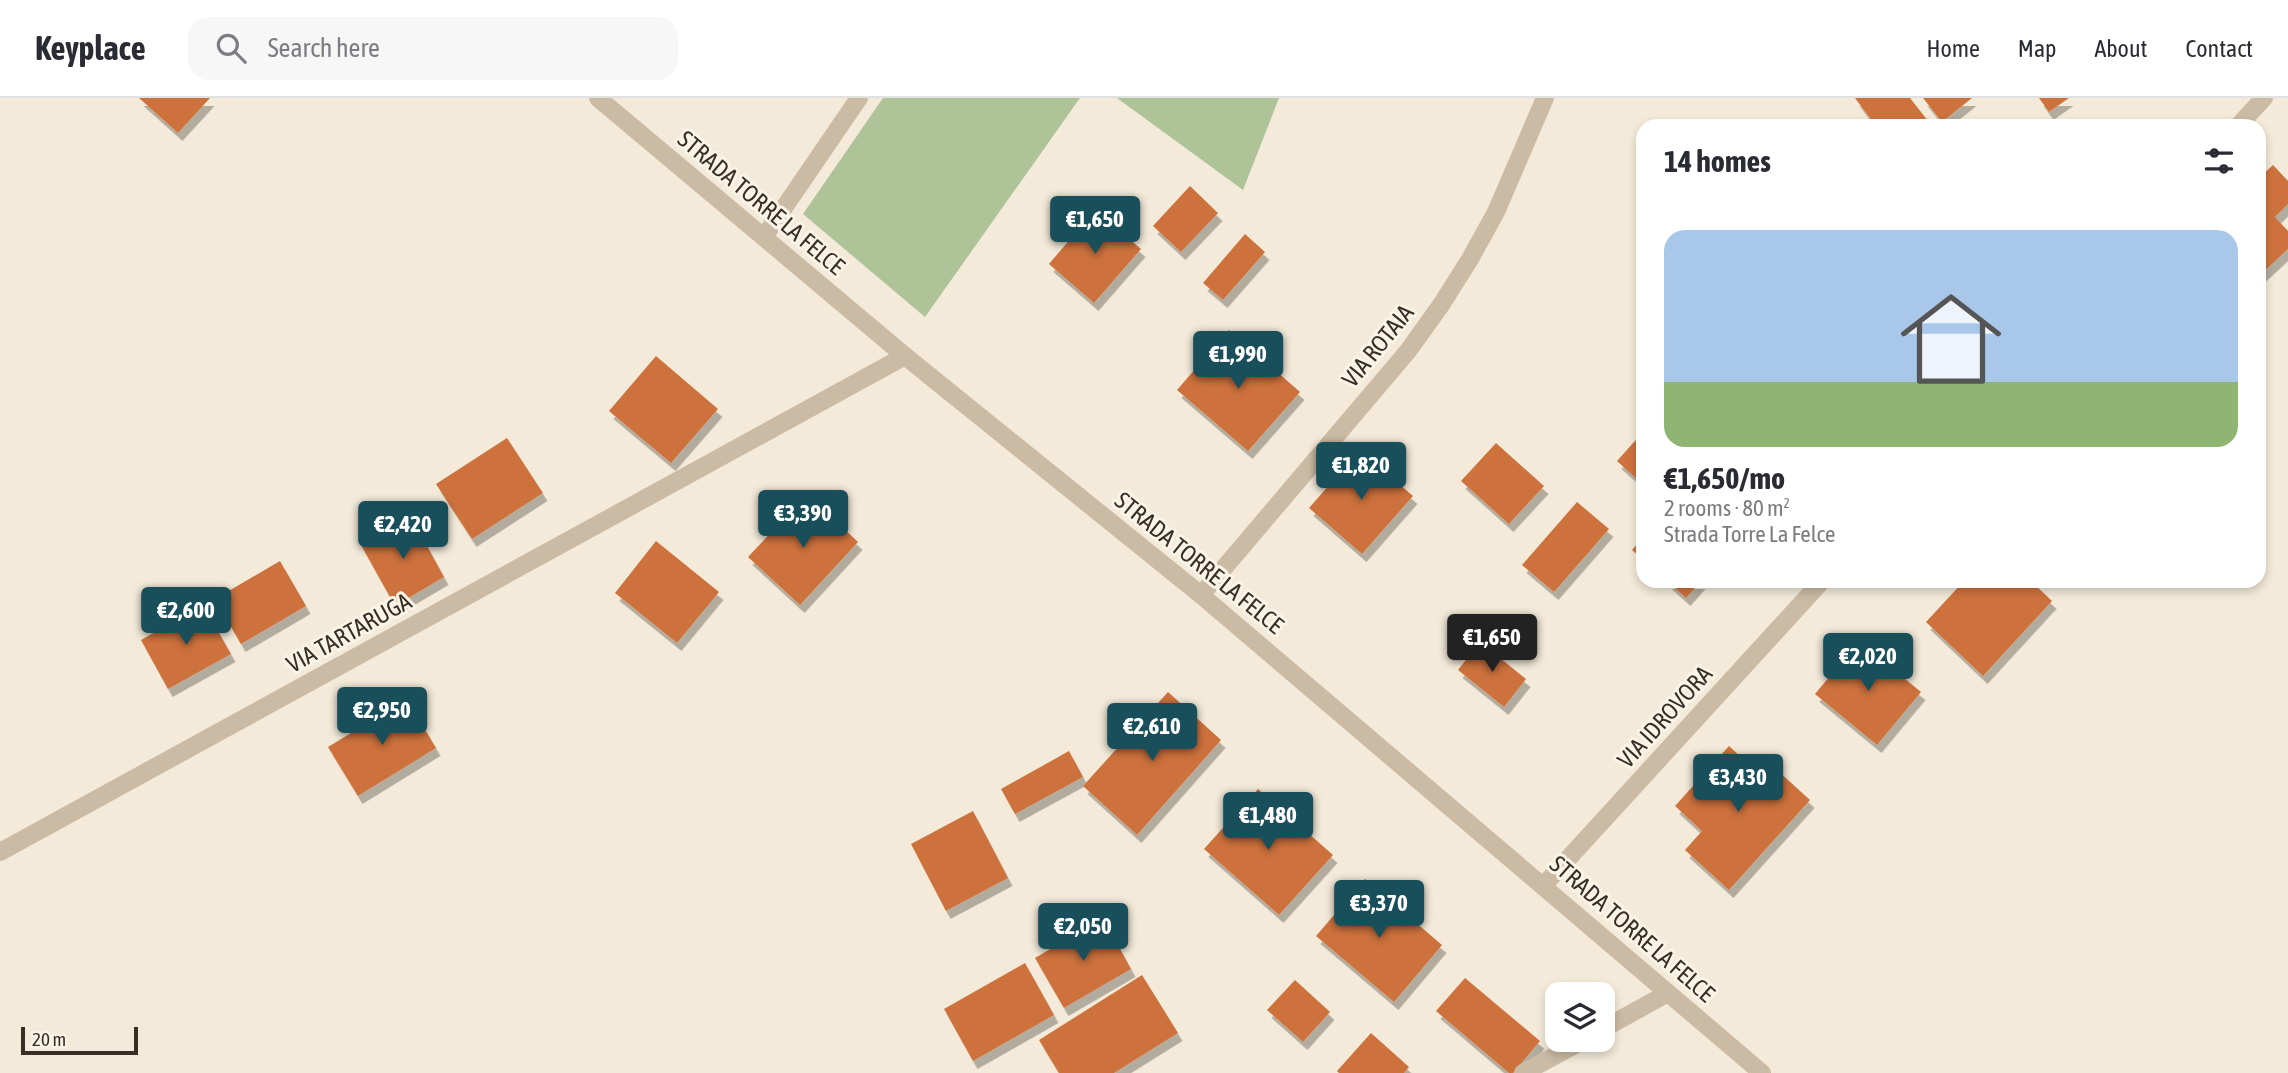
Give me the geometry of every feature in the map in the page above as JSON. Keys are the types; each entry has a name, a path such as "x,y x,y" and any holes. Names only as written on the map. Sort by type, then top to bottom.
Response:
{"street":[{"name":"STRADA TORRE LA FELCE","path":"598,98 905,356 1202,595 1762,1073"},
{"path":"764,237 859,98"},
{"name":"VIA ROTAIA","path":"1202,595 1395,366 1441,305 1496,212 1545,98"},
{"path":"2244,119 2264,98"},
{"name":"VIA TARTARUGA","path":"0,852 905,356"},
{"name":"VIA IDROVORA","path":"1544,886 1816,588"},
{"path":"1615,1022 1668,993"},
{"path":"1523,1073 1562,1052"}],"green space":[{"path":"883,98 1080,98 925,317 803,214"},
{"path":"1117,98 1279,98 1243,190"}],"building":[{"path":"139,98 210,98 178,133"},
{"path":"1855,98 1910,98 1926,119 1871,119"},
{"path":"1923,98 1972,98 1946,119 1940,119"},
{"path":"2039,98 2069,98 2049,112"},
{"path":"2273,165 2288,181 2288,204 2275,217 2288,231 2288,249 2266,269 2266,172"},
{"path":"1190,186 1218,213 1181,252 1153,226"},
{"path":"1095,210 1141,249 1094,303 1049,264"},
{"path":"1245,234 1265,252 1223,300 1203,283"},
{"path":"1229,330 1300,392 1248,451 1177,390"},
{"path":"656,356 718,409 671,463 609,411"},
{"path":"507,438 543,493 472,539 436,484"},
{"path":"1636,440 1636,478 1617,461"},
{"path":"1496,443 1544,486 1509,524 1461,481"},
{"path":"1360,450 1413,496 1362,554 1309,508"},
{"path":"807,494 858,542 800,605 748,557"},
{"path":"1577,502 1609,529 1554,592 1522,565"},
{"path":"411,517 444,577 395,606 361,545"},
{"path":"656,541 719,592 677,643 615,593"},
{"path":"280,561 306,606 241,644 215,599"},
{"path":"1675,588 1695,588 1686,598"},
{"path":"1958,588 2038,588 2052,601 1983,676 1926,622"},
{"path":"203,605 231,654 168,689 141,640"},
{"path":"1859,641 1921,692 1877,745 1815,694"},
{"path":"1480,642 1526,679 1504,707 1458,670"},
{"path":"1168,692 1221,740 1137,835 1083,786"},
{"path":"407,699 436,748 358,796 328,747"},
{"path":"1729,746 1756,771 1766,760 1810,800 1729,890 1685,850 1702,831 1675,806"},
{"path":"1069,751 1083,777 1015,814 1001,789"},
{"path":"1258,789 1333,855 1279,915 1204,849"},
{"path":"973,811 1008,878 946,911 911,844"},
{"path":"1365,879 1442,945 1394,1002 1316,936"},
{"path":"1103,918 1131,969 1064,1008 1035,958"},
{"path":"1025,963 1054,1015 973,1061 944,1009"},
{"path":"1142,975 1178,1033 1114,1073 1059,1073 1039,1040"},
{"path":"1465,978 1540,1041 1513,1073 1509,1073 1436,1011"},
{"path":"1295,980 1330,1012 1303,1042 1267,1010"},
{"path":"1371,1033 1409,1067 1404,1073 1337,1071"}]}
